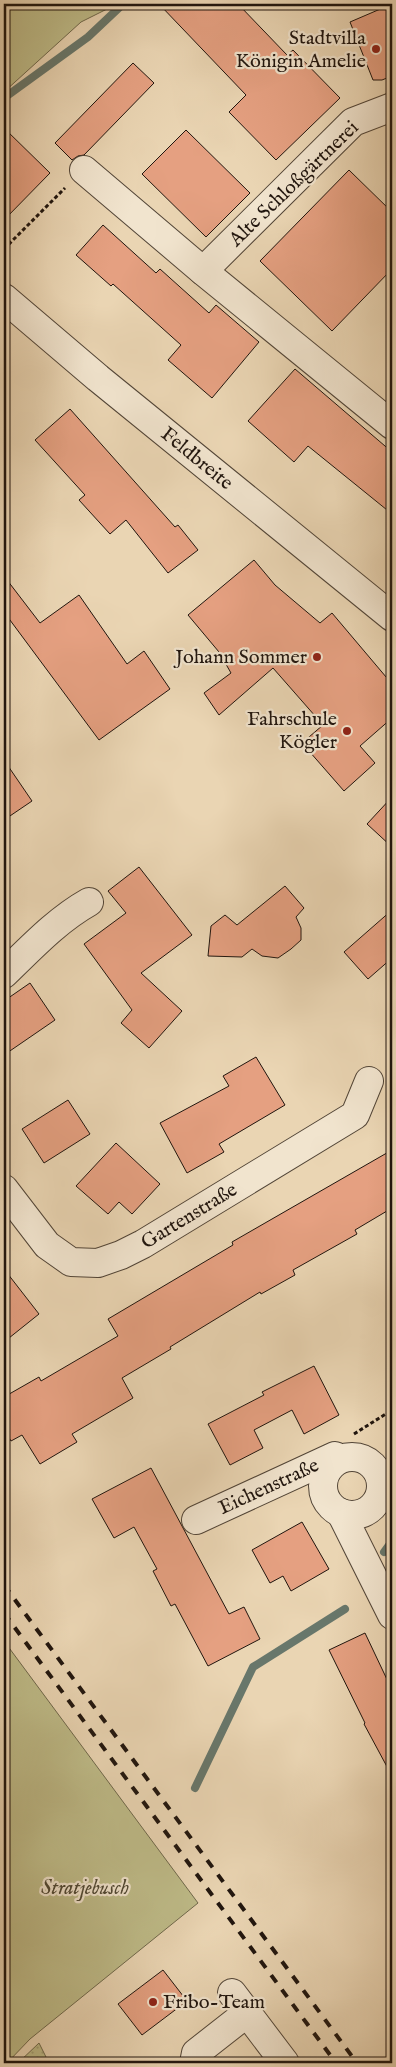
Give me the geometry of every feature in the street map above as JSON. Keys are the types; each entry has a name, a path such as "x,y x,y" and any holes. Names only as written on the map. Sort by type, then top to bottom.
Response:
{"street":[{"name":"Alte Schloßgärtnerei","path":"203,272 352,122 392,106"},
{"path":"84,170 203,272 392,425"},
{"name":"Feldbreite","path":"4,298 106,384 392,617"},
{"path":"4,974 43,936 73,911 89,902"},
{"name":"Gartenstraße","path":"4,1189 47,1245 71,1262 98,1263 121,1256 143,1244 355,1115 369,1081"},
{"name":"Eichenstraße","path":"196,1520 335,1456 341,1458"},
{"name":"Eichenstraße","path":"350,1456 370,1462 380,1479 381,1489 378,1498 372,1507 364,1512 354,1515 341,1513 331,1506 326,1499 322,1482 328,1468 341,1458 350,1456"},
{"name":"Eichenstraße","path":"341,1513 392,1615"},
{"path":"194,2063 196,2053 240,2003 285,2063"}],"path":[{"path":"4,249 84,170"},
{"path":"341,1458 349,1438 392,1410"}],"green space":[{"path":"4,4 117,4 81,22 4,92"},
{"name":"Stratjebusch","path":"4,1641 198,1903 30,2039 7,2063 4,2063"},
{"path":"39,2043 49,2063 18,2063"}],"building":[{"path":"159,4 238,4 287,55 293,50 340,98 276,160 229,112 246,95"},
{"name":"Stadtvilla Königin Amelie","path":"392,4 392,76 382,80 373,80 350,22"},
{"path":"133,63 154,83 84,155 72,160 55,143"},
{"path":"4,128 50,173 4,220"},
{"path":"186,130 250,193 206,237 142,174"},
{"path":"349,170 392,212 392,269 332,331 260,261"},
{"path":"103,225 156,273 160,269 209,313 216,305 259,342 212,398 168,360 181,345 113,284 111,286 76,255"},
{"path":"295,369 392,452 392,514 308,446 294,462 248,421"},
{"path":"70,409 175,527 178,525 198,550 168,573 126,520 110,534 79,500 85,495 35,440"},
{"path":"254,560 275,585 320,623 332,613 392,684 392,718 360,746 375,763 344,791 302,743 323,725 273,668 219,715 204,693 231,673 219,652 188,615"},
{"path":"4,576 40,623 79,595 127,664 144,651 170,689 99,740 4,612"},
{"path":"4,760 32,801 4,820"},
{"path":"392,797 392,847 367,824"},
{"path":"139,867 192,935 141,973 182,1011 149,1048 121,1023 132,1010 84,944 126,913 108,891"},
{"path":"285,886 304,908 296,917 301,928 301,940 278,958 262,956 252,949 242,957 208,956 211,926 225,915 237,925"},
{"path":"392,910 392,958 368,979 344,952"},
{"path":"30,983 55,1020 4,1055 4,1001"},
{"path":"256,1057 285,1105 219,1144 224,1152 187,1173 160,1123 229,1086 223,1076"},
{"path":"68,1100 90,1134 44,1163 22,1129"},
{"path":"116,1143 160,1184 132,1214 119,1202 108,1214 76,1186"},
{"path":"392,1150 392,1208 355,1230 357,1234 293,1270 295,1275 261,1294 260,1292 122,1378 133,1398 72,1434 77,1442 40,1464 22,1435 11,1441 4,1429 4,1397 39,1377 41,1381 118,1336 108,1319 233,1245 232,1242"},
{"path":"4,1269 39,1314 4,1342"},
{"path":"314,1366 339,1415 304,1434 292,1410 254,1430 263,1448 230,1465 208,1424 264,1395 262,1392"},
{"path":"151,1468 229,1614 244,1607 260,1639 208,1666 175,1604 171,1606 153,1571 157,1569 134,1527 114,1538 92,1499"},
{"path":"302,1522 329,1569 291,1591 283,1576 270,1583 252,1550"},
{"path":"365,1633 392,1690 392,1776 364,1724 329,1650"},
{"name":"Fribo-Team","path":"163,1970 187,2001 142,2035 118,2004"}],"waterway":[{"path":"4,98 88,37 123,4"},
{"path":"384,1552 392,1541"},
{"path":"195,1788 253,1667 345,1609"}],"railway":[{"path":"4,1585 357,2063"},
{"path":"4,1613 336,2063"}],"place":[{"name":"Stadtvilla Königin Amelie","path":"376,49"},
{"name":"Johann Sommer","path":"317,657"},
{"name":"Fahrschule Kögler","path":"347,731"},
{"name":"Fribo-Team","path":"153,2002"}]}
